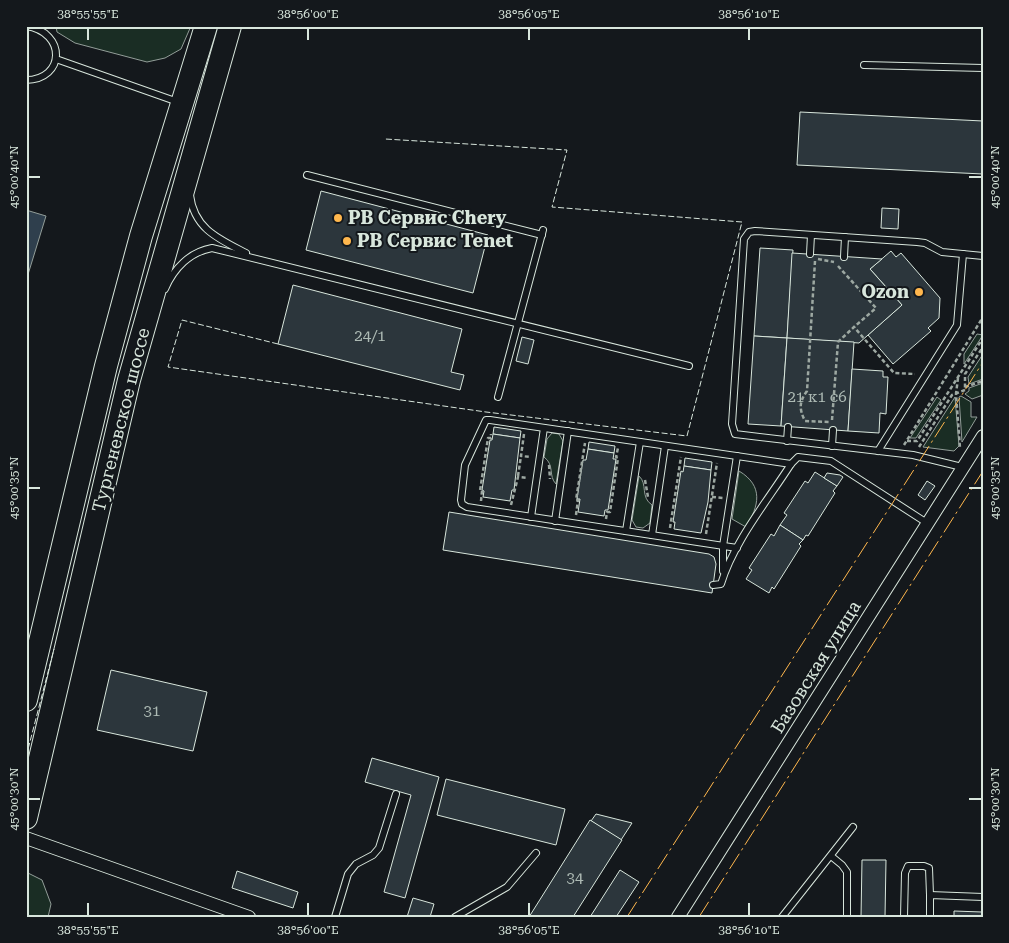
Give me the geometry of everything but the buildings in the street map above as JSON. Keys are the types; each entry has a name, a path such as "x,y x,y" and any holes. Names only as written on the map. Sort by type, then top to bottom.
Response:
{"highway":[{"name":"Тургеневское шоссе","path":"26,700 106,366 141,236 206,26"},
{"name":"Тургеневское шоссе","path":"26,818 129,380 230,26"}],"street":[{"name":"Базовская улица","path":"678,917 983,436"},
{"path":"26,838 249,917"}],"lane":[{"path":"26,26 40,27 50,36 56,46 56,59 49,73 37,80 26,80"},
{"path":"56,59 183,104"},
{"path":"864,65 983,68"},
{"path":"196,143 190,198 194,212 201,225 212,235 254,256"},
{"path":"307,175 542,232 498,398"},
{"path":"962,467 899,453 742,436 732,430 744,239 749,232 755,231 917,242 925,243 942,252 983,256"},
{"path":"810,254 811,235"},
{"path":"844,256 845,237"},
{"path":"129,380 168,284 178,268 189,257 201,250 212,248 254,256 689,366"},
{"path":"878,451 957,325 962,254"},
{"path":"737,548 467,507 462,504 465,465 486,420 791,464"},
{"path":"788,427 788,441"},
{"path":"531,517 537,458 544,428"},
{"path":"832,446 833,430"},
{"path":"555,521 568,432"},
{"path":"626,532 640,442"},
{"path":"652,535 665,446"},
{"path":"713,585 721,584 723,546 737,456"},
{"path":"723,571 791,464 798,457 831,462 927,522"},
{"path":"335,917 348,874 356,864 373,855 379,848 396,794"},
{"path":"782,917 853,828"},
{"path":"455,917 508,887 536,853"},
{"path":"831,856 847,872 846,917"},
{"path":"904,917 905,873 908,866 924,866 929,868 930,917"},
{"path":"930,895 983,897"}],"path":[{"path":"815,258 833,260 876,308 854,327 838,342 832,422 805,420 800,400 807,391 815,258"},
{"path":"899,453 983,317"},
{"path":"854,327 894,373 926,375"},
{"path":"907,441 917,441 983,338"},
{"path":"919,447 952,396 965,390 965,374 983,347"},
{"path":"958,376 956,394 960,449"},
{"path":"965,387 983,381"},
{"path":"484,437 489,428"},
{"path":"511,506 518,477 525,430"},
{"path":"481,502 488,438 491,438 492,432"},
{"path":"576,516 585,439 580,438"},
{"path":"606,521 608,512 610,512 618,444 624,445"},
{"path":"533,464 537,458 535,451"},
{"path":"667,530 670,530 681,453 679,453"},
{"path":"521,456 537,458 548,463 553,484 566,488 567,477 579,479"},
{"path":"706,536 718,458 721,459"},
{"path":"529,486 532,471"},
{"path":"635,473 644,479 648,497 657,502"},
{"path":"518,477 530,478"},
{"path":"723,506 726,490"},
{"path":"474,501 488,503"},
{"path":"504,505 520,508"},
{"path":"569,515 584,517"},
{"path":"599,520 612,522"},
{"path":"697,534 712,537"}],"green space":[{"path":"56,26 191,26 181,49 165,58 147,62 75,43 57,32"},
{"path":"977,334 983,335 964,364 964,354"},
{"path":"983,354 983,379 969,384 968,377"},
{"path":"983,383 983,395 972,399 965,394 969,391 969,388"},
{"path":"961,396 971,402 971,417 977,417 962,442 959,397"},
{"path":"937,397 941,400 916,438 910,438"},
{"path":"955,397 959,446 954,451 923,447"},
{"path":"552,433 559,434 563,441 556,484 552,478 551,467 544,457 547,439"},
{"path":"739,471 752,483 757,497 754,512 746,527 732,519"},
{"path":"639,476 642,479 646,498 652,505 650,523 643,528 636,527 632,520"},
{"path":"26,872 42,880 51,904 48,917 26,917"}],"water":[{"path":"26,210 46,216 26,281"}],"fence":[{"path":"278,344 182,320 168,367 486,412 687,436 742,222 552,207 567,150 385,139"},
{"path":"26,757 54,649"}],"power":[{"path":"627,917 983,362"},
{"path":"699,917 983,471"}],"place":[{"name":"PB Сервис Chery","path":"338,218"},
{"name":"PB Сервис Tenet","path":"347,241"},
{"name":"Ozon","path":"919,292"}]}
